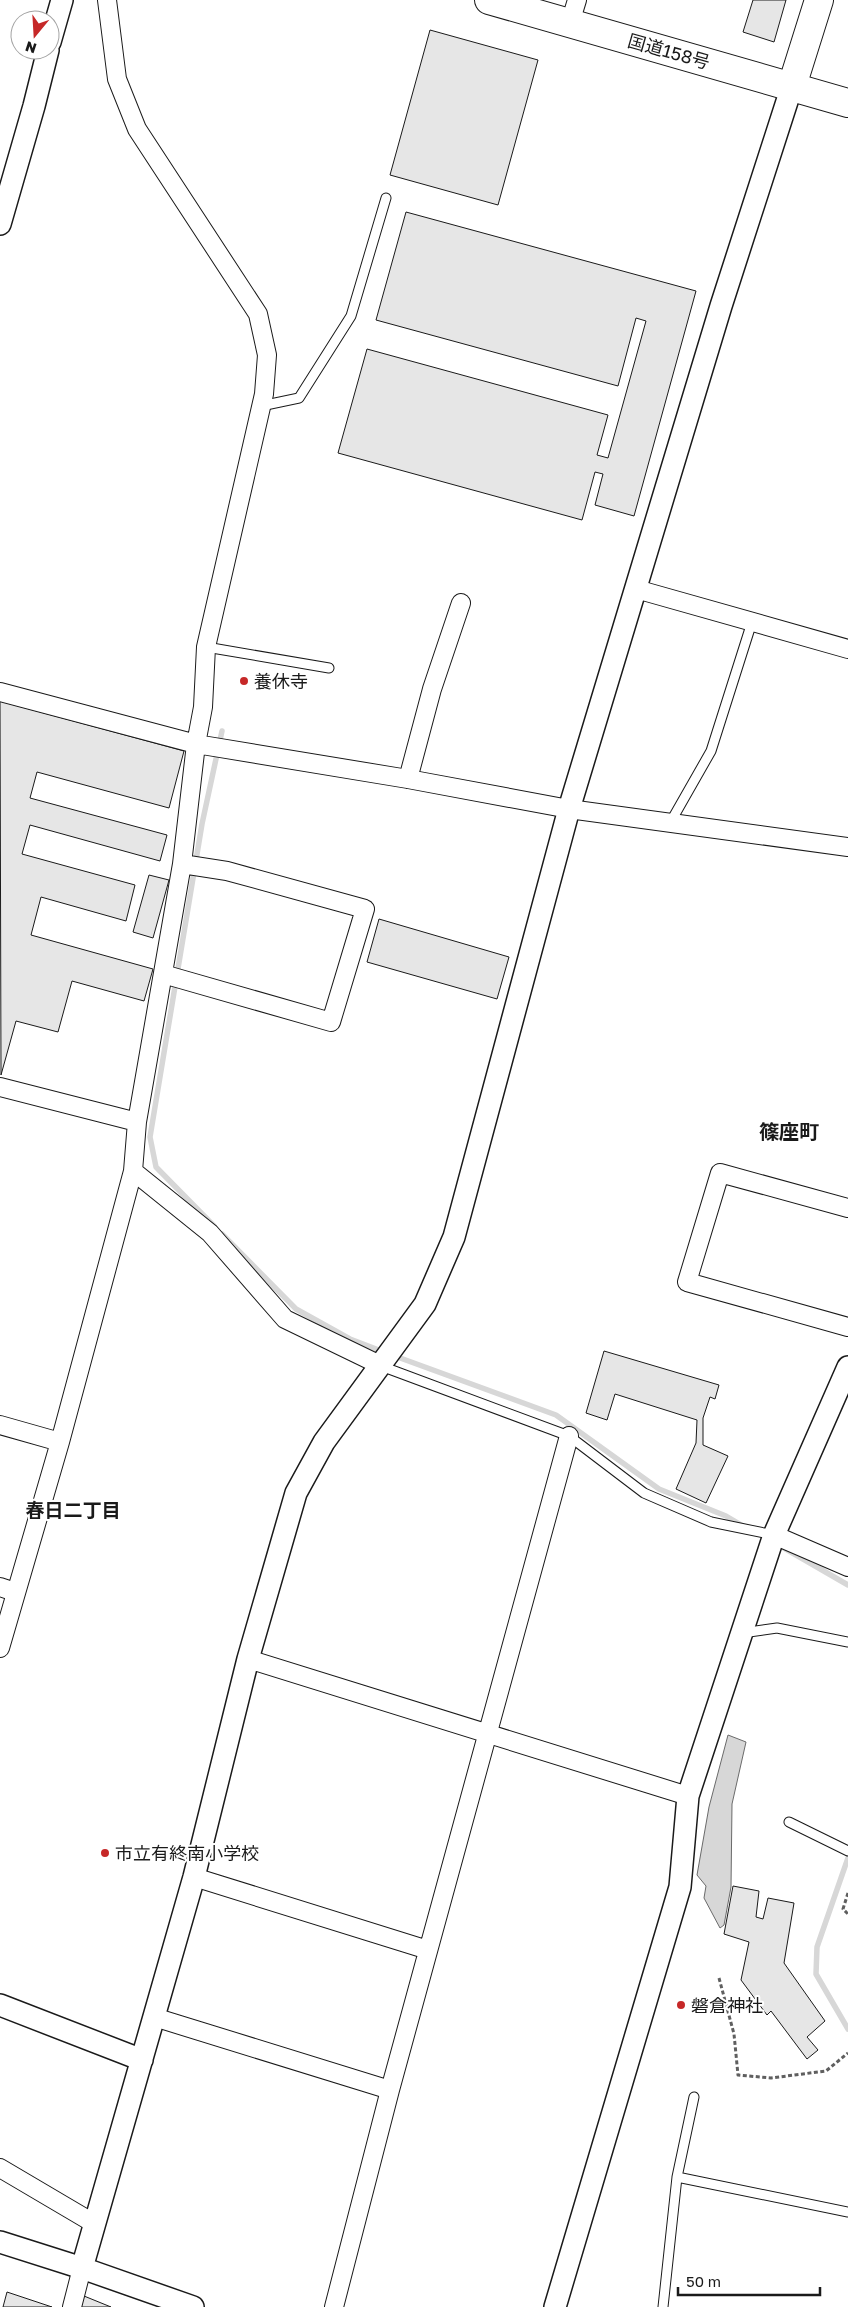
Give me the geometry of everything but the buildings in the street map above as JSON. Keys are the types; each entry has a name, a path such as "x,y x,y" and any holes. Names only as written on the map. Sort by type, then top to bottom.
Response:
{"main road":[{"name":"国道158号","path":"489,0 574,12 792,86 848,103"},
{"path":"792,86 819,0"}],"street":[{"path":"0,1648 8,1590 60,1442 133,1171 137,1122 182,864 196,744 203,707 206,647 261,406 267,355 258,314 138,129 117,79 107,0"},
{"path":"0,224 46,60"},
{"path":"72,2307 194,1877 248,1659 296,1494 324,1442 425,1304 454,1237 569,809 721,306 792,86"},
{"path":"636,589 848,649"},
{"path":"408,779 432,689 461,603"},
{"path":"0,692 196,744 408,779 569,809 848,847"},
{"path":"163,974 331,1022 365,909 227,871 182,864"},
{"path":"0,1087 137,1122"},
{"path":"133,1171 210,1233 285,1319 380,1366"},
{"path":"848,1208 720,1173 687,1282 848,1327"},
{"path":"555,2307 680,1887 688,1796 774,1536 848,1366"},
{"path":"0,1425 60,1442"},
{"path":"334,2307 390,2090 569,1436"},
{"path":"774,1536 848,1567"},
{"path":"248,1659 688,1796"},
{"path":"194,1877 428,1950"},
{"path":"0,2005 142,2060"},
{"path":"154,2017 390,2090"},
{"path":"0,2168 95,2224"},
{"path":"0,2242 82,2268 192,2307"}],"lane":[{"path":"261,406 299,398 351,316 386,198"},
{"path":"670,823 711,751 752,622"},
{"path":"206,647 329,668"},
{"path":"380,1366 569,1436 644,1493 711,1522 774,1536"},
{"path":"742,1633 777,1628 848,1642"},
{"path":"789,1822 848,1851"},
{"path":"663,2307 677,2177 694,2097"},
{"path":"677,2177 848,2212"}],"path":[{"path":"848,1893 843,1908 848,1914"},
{"path":"719,1978 734,2034 738,2075 771,2078 826,2071 848,2052"}],"shaded area":[{"path":"728,1735 746,1742 732,1804 731,1887 724,1925 720,1928 704,1898 706,1886 697,1875 709,1807"}],"waterway":[{"path":"214,1226 156,1167 150,1137 202,824 222,731"},
{"path":"222,1234 296,1309 350,1339 384,1352"},
{"path":"392,1355 556,1415 659,1489 726,1516 743,1526"},
{"path":"784,1548 848,1585"},
{"path":"848,1858 817,1947 816,1974 848,2029"}],"place":[{"name":"養休寺","path":"244,681"},
{"name":"市立有終南小学校","path":"105,1853"},
{"name":"磐倉神社","path":"681,2005"}],"district":[{"name":"篠座町","path":"789,1131"},
{"name":"春日二丁目","path":"73,1509"}]}
